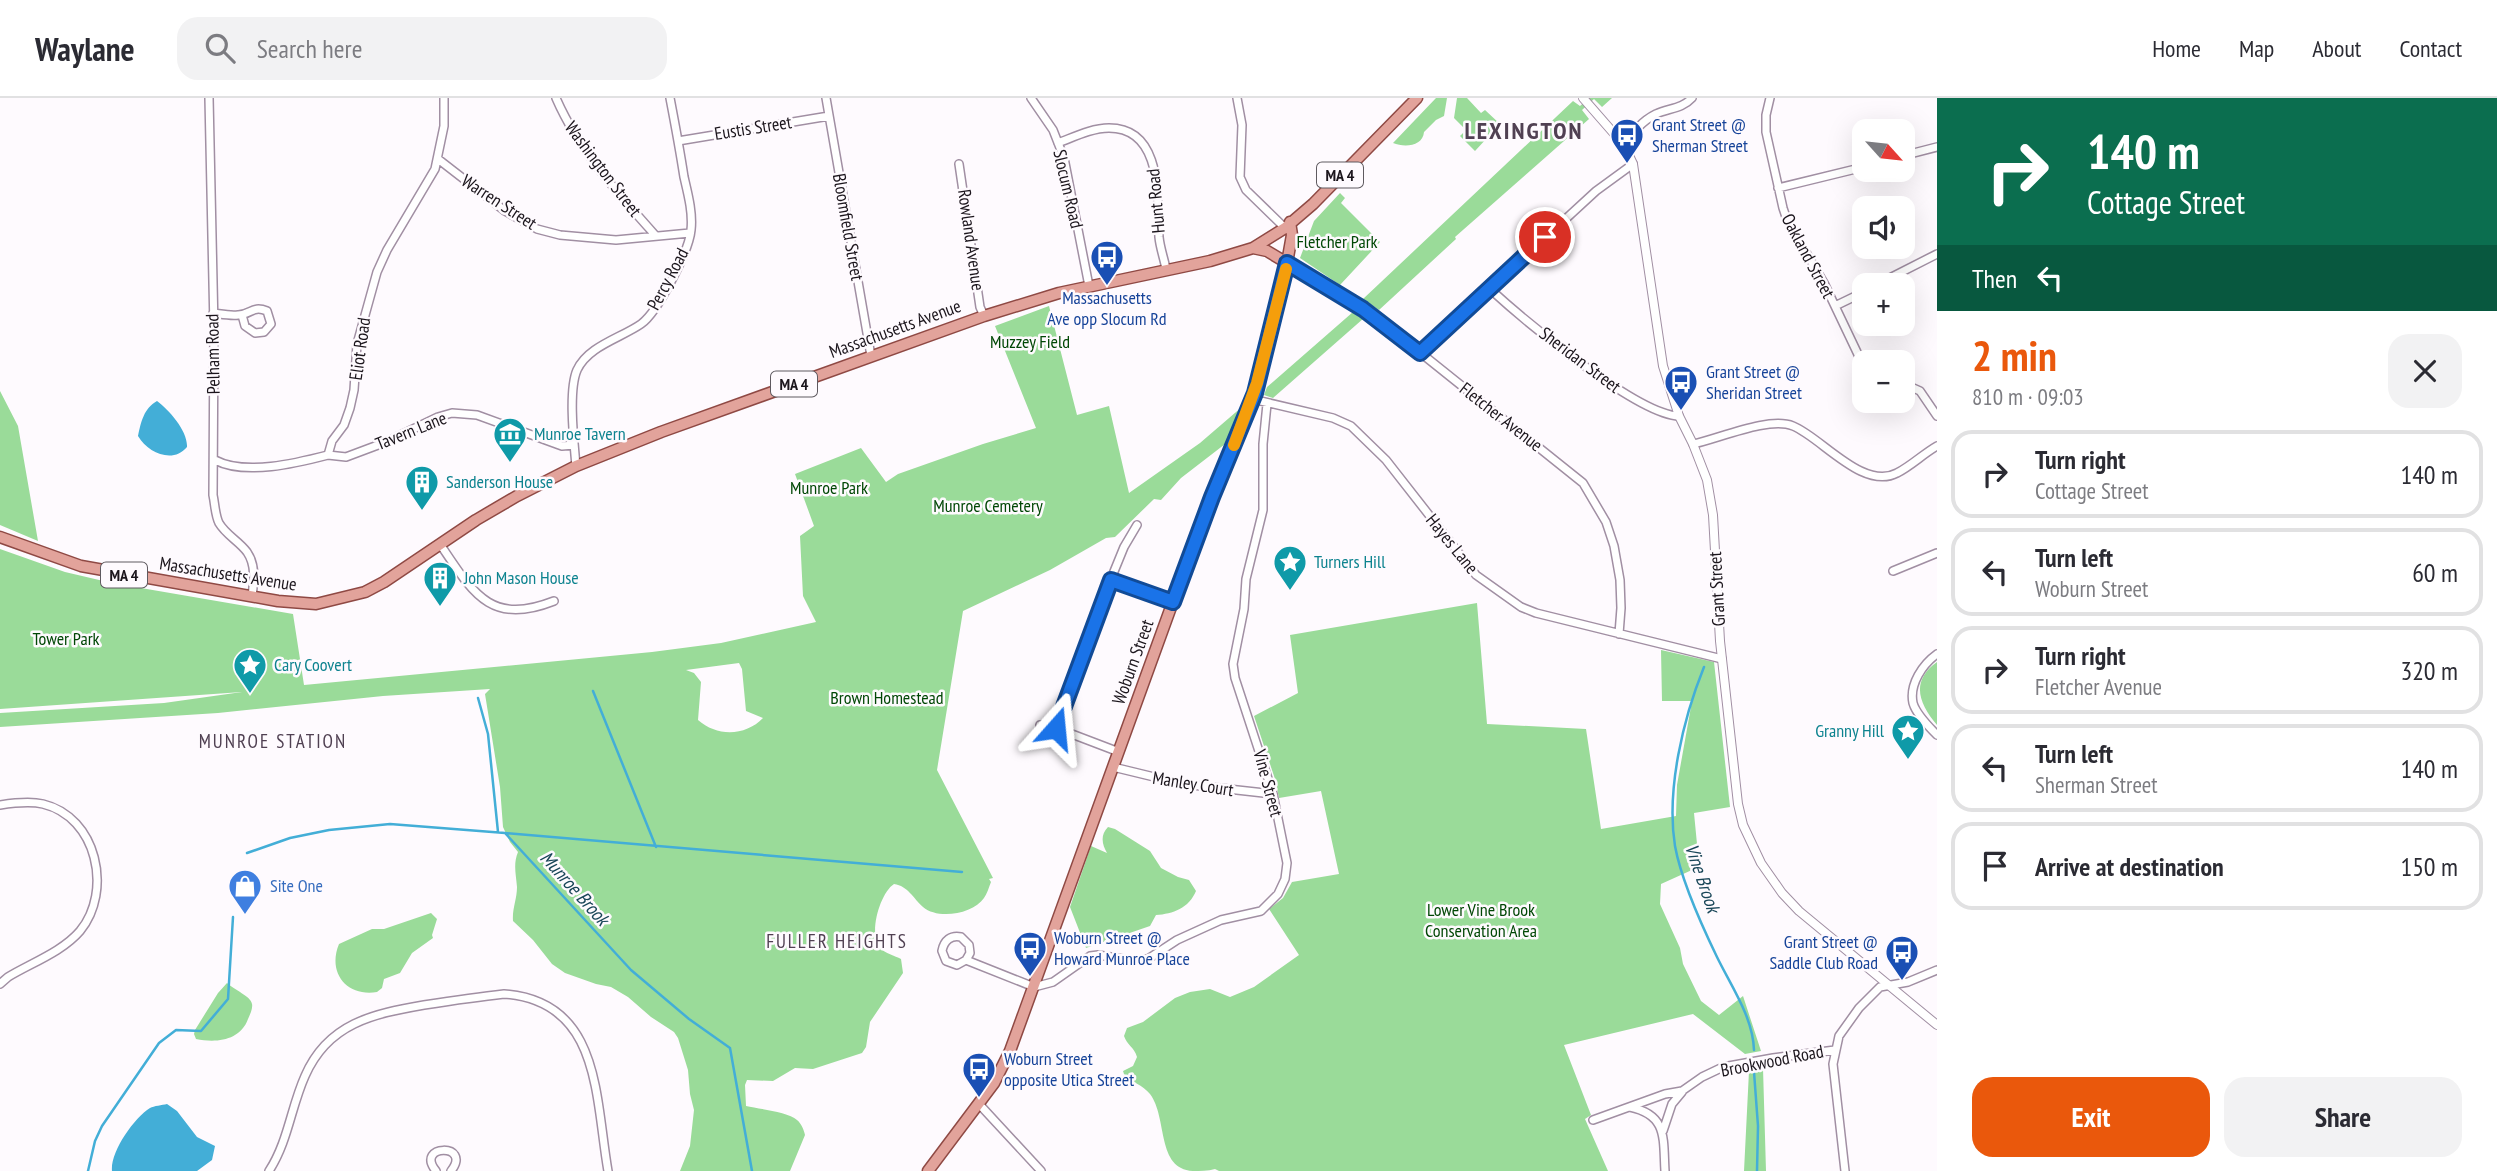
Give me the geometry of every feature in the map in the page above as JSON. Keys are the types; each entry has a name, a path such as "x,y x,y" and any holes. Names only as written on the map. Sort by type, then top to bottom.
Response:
{"main road":[{"name":"Massachusetts Avenue","path":"0,537 81,566 252,596 306,604 356,595 384,582 517,496 576,466 661,432 985,316 1089,286 1225,257 1253,248 1313,204 1417,98"},
{"name":"Woburn Street","path":"928,1171 999,1076 1008,1057 1173,602 1252,399 1287,263 1292,235 1287,225"},
{"path":"1253,248 1267,251 1287,263"}],"street":[{"name":"Pelham Road","path":"209,98 215,460 213,495 218,521 246,551 254,576 252,596"},
{"name":"Eliot Road","path":"328,454 350,408 357,344 377,272 435,169 444,126 444,98"},
{"name":"Washington Street","path":"556,98 564,117 599,168 656,236"},
{"name":"Percy Road","path":"576,466 573,386 576,371 583,359 595,349 644,323 678,268 690,233 690,209 670,98"},
{"name":"Bloomfield Street","path":"826,98 871,356"},
{"name":"Slocum Road","path":"1031,98 1053,131 1064,158 1089,286"},
{"path":"1237,98 1242,125 1240,177 1246,190 1287,225"},
{"name":"Grant Street","path":"1583,98 1624,145 1633,164 1663,366 1679,416 1707,480 1713,514 1722,659 1736,794 1743,825 1751,845 1782,893 1799,911 1937,1025"},
{"path":"1624,145 1636,127 1657,114 1681,107 1692,98"},
{"name":"Oakland Street","path":"1770,98 1766,132 1787,220 1835,306 1856,350"},
{"name":"Eustis Street","path":"678,141 829,116"},
{"name":"Hunt Road","path":"1058,143 1094,130 1110,128 1129,133 1149,150 1154,164 1160,242 1166,269"},
{"path":"1915,153 1937,147"},
{"name":"Warren Street","path":"438,159 505,211 537,229 560,235 616,240 690,233"},
{"name":"Rowland Avenue","path":"960,164 980,307 985,316"},
{"path":"1420,353 1596,191 1633,164"},
{"path":"1778,188 1852,170"},
{"path":"1900,273 1937,254"},
{"name":"Fletcher Avenue","path":"1287,263 1363,309 1583,483 1606,522 1614,546 1620,580 1619,634"},
{"name":"Sheridan Street","path":"1490,289 1576,358 1630,397 1660,413 1679,416"},
{"path":"1835,306 1852,298"},
{"path":"213,313 242,315"},
{"path":"1915,389 1929,402 1937,416"},
{"path":"1929,402 1937,397"},
{"name":"Hayes Lane","path":"1252,399 1327,416 1351,426 1386,460 1476,575 1503,595 1536,613 1722,659"},
{"name":"Vine Street","path":"1034,987 1053,982 1090,956 1148,959 1177,940 1221,920 1261,911 1269,906 1282,887 1287,863 1273,794 1235,678 1233,664 1244,609 1246,579 1263,509 1263,428 1267,404"},
{"name":"Tavern Lane","path":"328,454 346,457 452,413 477,415 562,446 574,445"},
{"path":"1693,444 1734,431 1778,424 1793,425 1840,459 1878,477 1896,474 1937,446"},
{"path":"215,460 232,465 270,467 291,465 328,454"},
{"path":"1056,728 1124,547 1137,525"},
{"path":"440,544 470,585 484,600 498,608 518,611 554,601"},
{"path":"1894,571 1937,553"},
{"path":"1111,580 1173,602"},
{"path":"1937,654 1928,660 1921,670 1913,687 1913,703 1937,735"},
{"path":"1040,724 1119,751"},
{"name":"Manley Court","path":"1114,767 1175,783 1273,794"},
{"path":"0,804 43,804 64,814 81,832 93,853 99,877 95,901 80,931 62,946 0,984"},
{"path":"967,960 970,949 965,939 957,936 946,940 942,951 946,961 957,965 967,960 1034,987"},
{"path":"1845,1171 1833,1064 1839,1036 1880,987 1908,982 1937,970"},
{"path":"269,1171 279,1152 305,1074 324,1046 337,1033 382,1012 504,994 541,1002 559,1013 575,1028 584,1046 593,1077 608,1171"},
{"name":"Brookwood Road","path":"1593,1120 1665,1094 1682,1091 1702,1077 1724,1067 1835,1050"},
{"path":"1662,1133 1672,1104 1682,1091"},
{"path":"979,1104 1041,1171"},
{"path":"1630,1107 1651,1114 1660,1124 1665,1171"},
{"path":"436,1171 432,1157 443,1149 454,1156 455,1166 451,1171"}],"green space":[{"path":"1436,98 1447,98 1444,116 1424,132 1417,143 1393,143"},
{"path":"1457,98 1467,98 1481,113 1485,110 1500,124 1475,151 1460,136 1466,130 1454,118"},
{"path":"1589,98 1612,98 1602,107 1594,99 1582,110 1589,119 1455,237 1456,239 1379,310 1363,299 1573,101 1580,106"},
{"name":"Fletcher Park","path":"1340,193 1345,198 1341,203 1380,242 1340,285 1300,258 1314,221"},
{"path":"1049,306 1077,415 1109,406 1129,493 1200,443 1243,406 1229,441 1181,478 1161,500 1154,499 1115,537 1106,538 1050,570 963,611 937,770 993,878 989,879 991,882 987,892 979,904 964,911 946,914 929,911 907,890 894,884 880,905 875,933 880,948 901,959 903,973 870,1022 866,1047 862,1053 813,1069 795,1068 773,1081 747,1080 746,1106 787,1115 797,1120 802,1127 805,1135 790,1171 680,1171 690,1146 694,1110 688,1070 674,1032 611,987 565,973 552,964 513,921 518,852 503,827 500,787 485,694 490,689 383,696 218,713 0,727 0,713 164,703 242,692 0,709 0,549 65,572 112,583 293,614 304,685 652,652 721,643 816,622 803,596 800,536 814,526 795,474 861,448 886,482 898,474 1036,428 995,326","holes":["739,663 742,669 746,711 763,718 740,731 722,732 706,726 698,720 701,682 694,673 686,670"]},
{"path":"1353,312 1364,318 1273,398 1264,395 1267,387"},
{"path":"0,391 18,426 38,541 0,525"},
{"name":"Lower Vine Brook Conservation Area","path":"1477,603 1487,724 1586,729 1601,829 1676,816 1677,785 1692,701 1662,701 1661,650 1714,662 1730,807 1694,813 1697,844 1703,865 1661,884 1660,904 1680,948 1683,964 1701,1001 1719,1015 1743,996 1761,1051 1745,1054 1693,1014 1564,1045 1591,1115 1585,1119 1608,1171 1193,1171 1181,1168 1173,1162 1168,1152 1150,1094 1124,1074 1123,1071 1133,1066 1137,1057 1124,1036 1127,1028 1143,1022 1175,998 1190,992 1210,989 1230,997 1254,987 1299,955 1269,909 1283,898 1292,882 1339,874 1321,791 1279,798 1254,716 1298,693 1290,635"},
{"path":"1937,662 1937,725 1922,701 1920,685 1923,677"},
{"path":"1108,827 1150,851 1161,868 1189,880 1196,891 1180,909 1156,915 1150,926 1086,948 1070,907 1091,846 1107,853 1103,840"},
{"path":"431,913 437,919 433,938 412,953 400,973 384,979 382,988 377,992 357,991 342,981 336,964 339,944 372,929 384,929"},
{"path":"227,983 251,1001 250,1016 239,1032 226,1039 196,1039 195,1030"},
{"path":"1763,1068 1766,1171 1744,1171 1749,1071"}],"water":[{"path":"157,401 172,415 184,434 187,447 175,455 154,451 138,436 146,411"},
{"path":"167,1104 177,1111 197,1137 215,1146 212,1160 197,1171 112,1171 119,1145 130,1127 150,1108"}],"waterway":[{"name":"Vine Brook","path":"1704,667 1689,709 1678,755 1673,802 1675,846 1699,917 1746,1014 1754,1050"},
{"path":"593,691 656,847"},
{"path":"478,698 488,734 498,832"},
{"name":"Munroe Brook","path":"247,853 290,838 329,830 390,824 505,833 631,970 689,1019 730,1048 752,1171"},
{"path":"505,833 962,872"},
{"name":"Munroe Brook","path":"88,1171 95,1141 102,1126 159,1043 176,1030 201,1031 228,999 233,917"},
{"name":"Vine Brook","path":"1754,1072 1758,1126 1757,1171"}],"slow traffic":[{"path":"1234,445 1257,383 1286,269"}],"place":[{"name":"Grant Street @ Sherman Street","path":"1627,165"},
{"name":"Massachusetts Ave opp Slocum Rd","path":"1107,287"},
{"name":"Grant Street @ Sheridan Street","path":"1681,412"},
{"name":"Munroe Tavern","path":"510,464"},
{"name":"Sanderson House","path":"422,512"},
{"name":"Turners Hill","path":"1290,592"},
{"name":"John Mason House","path":"440,608"},
{"name":"Cary Coovert","path":"250,695"},
{"name":"Granny Hill","path":"1908,761"},
{"name":"Site One","path":"245,916"},
{"name":"Woburn Street @ Howard Munroe Place","path":"1030,978"},
{"name":"Grant Street @ Saddle Club Road","path":"1902,982"},
{"name":"Woburn Street opposite Utica Street","path":"979,1099"}],"district":[{"name":"LEXINGTON","path":"1524,131"},
{"name":"MUNROE STATION","path":"273,741"},
{"name":"FULLER HEIGHTS","path":"837,941"}],"route":[{"path":"1056,728 1111,580 1173,602 1255,393 1287,263 1377,318 1420,353 1545,237"}],"park label":[{"name":"Muzzey Field","path":"1030,342"},
{"name":"Munroe Park","path":"829,488"},
{"name":"Munroe Cemetery","path":"988,506"},
{"name":"Tower Park","path":"66,639"},
{"name":"Brown Homestead","path":"887,698"}]}
